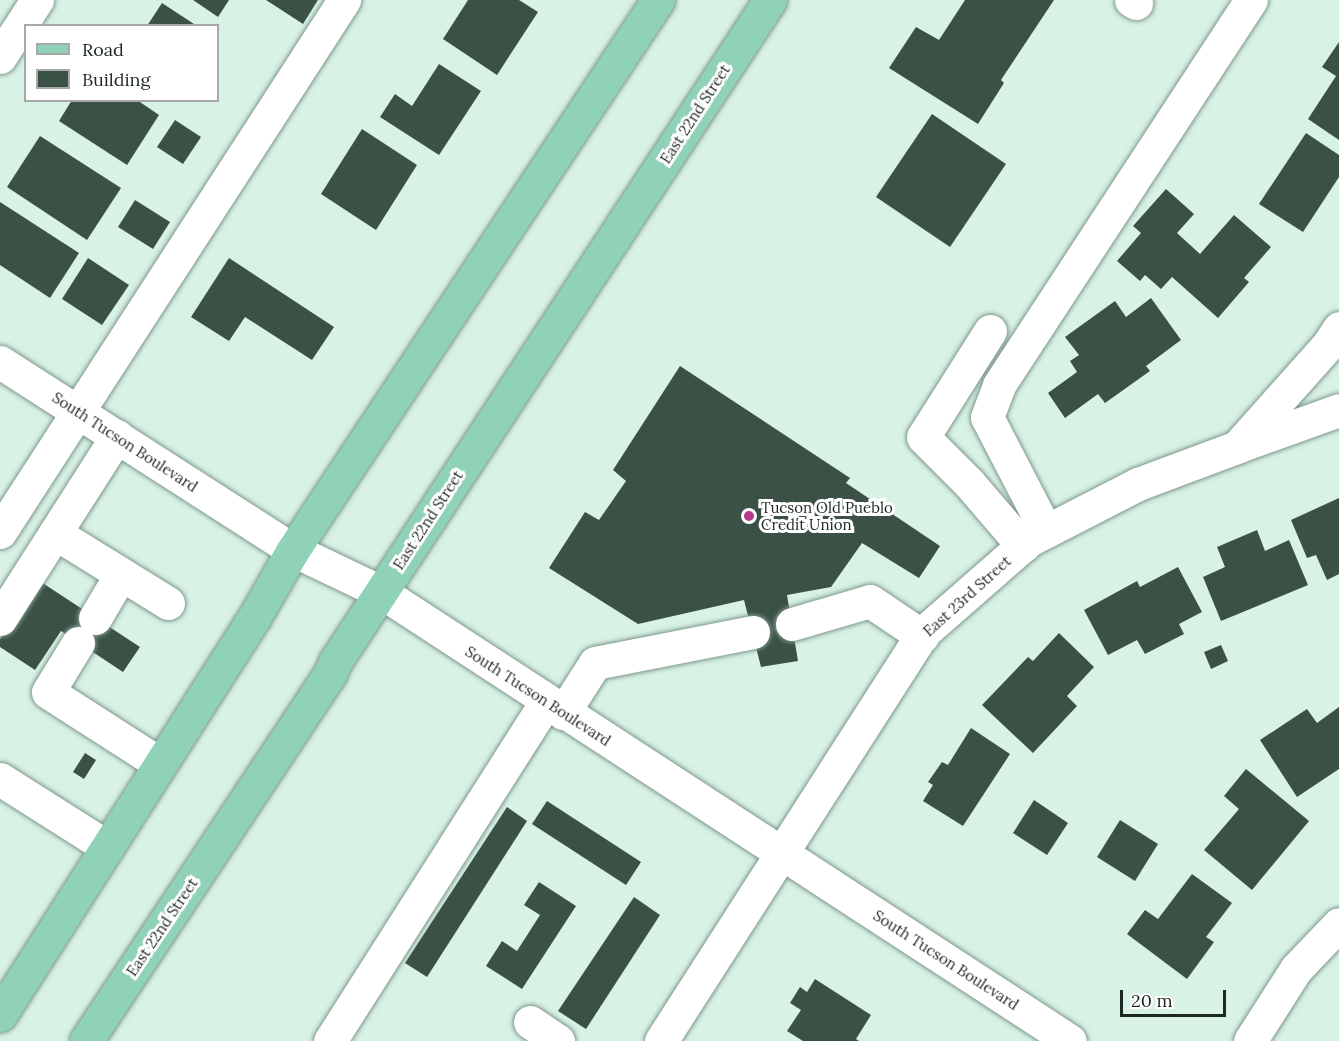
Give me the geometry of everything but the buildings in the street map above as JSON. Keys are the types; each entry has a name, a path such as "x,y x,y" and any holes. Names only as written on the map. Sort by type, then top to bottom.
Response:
{"main road":[{"path":"0,1015 293,550 658,0"},
{"name":"East 22nd Street","path":"86,1041 330,674 335,662 770,0"}],"street":[{"path":"0,57 36,0"},
{"path":"0,532 344,0"},
{"path":"1034,538 987,417 999,385 1251,0"},
{"name":"East 23rd Street","path":"661,1041 922,636 1034,538 1138,484 1237,447 1328,345 1339,328"},
{"path":"990,330 923,437 969,483 1034,538"},
{"name":"South Tucson Boulevard","path":"0,362 293,550 381,592 1070,1041"},
{"path":"1237,447 1339,410"},
{"path":"0,619 117,436"},
{"path":"55,533 168,603"},
{"path":"121,574 48,692 160,764"},
{"path":"792,624 870,601 922,636"},
{"path":"330,1041 555,707 595,663 753,632"},
{"path":"0,779 107,847"},
{"path":"1250,1041 1296,969 1339,924"},
{"path":"530,1022 558,1041"}],"place":[{"name":"Tucson Old Pueblo Credit Union","path":"749,516"}]}
